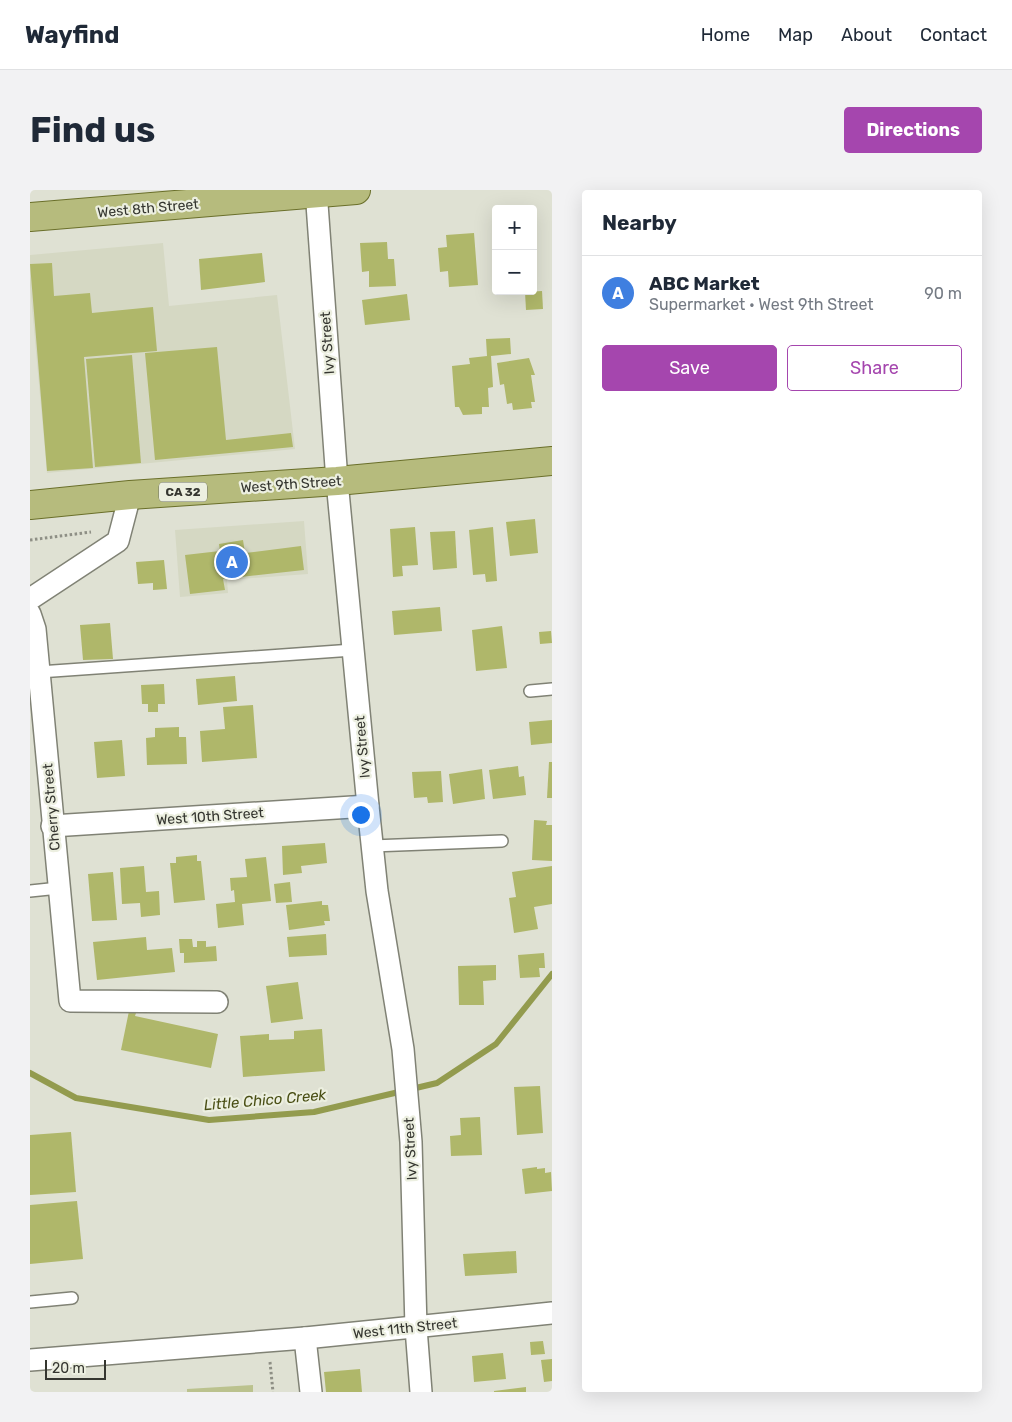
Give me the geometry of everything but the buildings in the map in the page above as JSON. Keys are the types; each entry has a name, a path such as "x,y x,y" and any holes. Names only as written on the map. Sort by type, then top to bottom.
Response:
{"main road":[{"name":"West 8th Street","path":"30,217 356,190"},
{"name":"West 9th Street","path":"30,505 130,495 337,481 552,462"}],"street":[{"name":"Ivy Street","path":"316,192 337,481 372,846 403,1049 410,1138 416,1328 421,1392"},
{"path":"30,599 118,541 130,495"},
{"name":"Cherry Street","path":"30,614 35,629 52,826 70,1001 217,1002"},
{"name":"West 10th Street","path":"52,826 368,806"},
{"name":"West 11th Street","path":"30,1360 305,1338 552,1313"},
{"path":"305,1338 311,1392"}],"lane":[{"path":"39,672 353,650"},
{"path":"530,691 552,689"},
{"path":"372,846 502,841"},
{"path":"30,891 59,888"},
{"path":"30,1302 72,1298"}],"path":[{"path":"270,1362 273,1392"}],"shaded area":[{"path":"163,243 169,306 277,295 295,449 47,473 30,285 30,255"},
{"path":"304,521 308,574 227,580 228,593 180,597 175,530"}],"green space":[{"path":"253,1385 253,1392 187,1392 187,1389"}],"waterway":[{"name":"Little Chico Creek","path":"30,1073 76,1098 209,1120 314,1112 437,1083 496,1044 552,974"}],"place":[{"name":"ABC Market","path":"232,562"}]}
